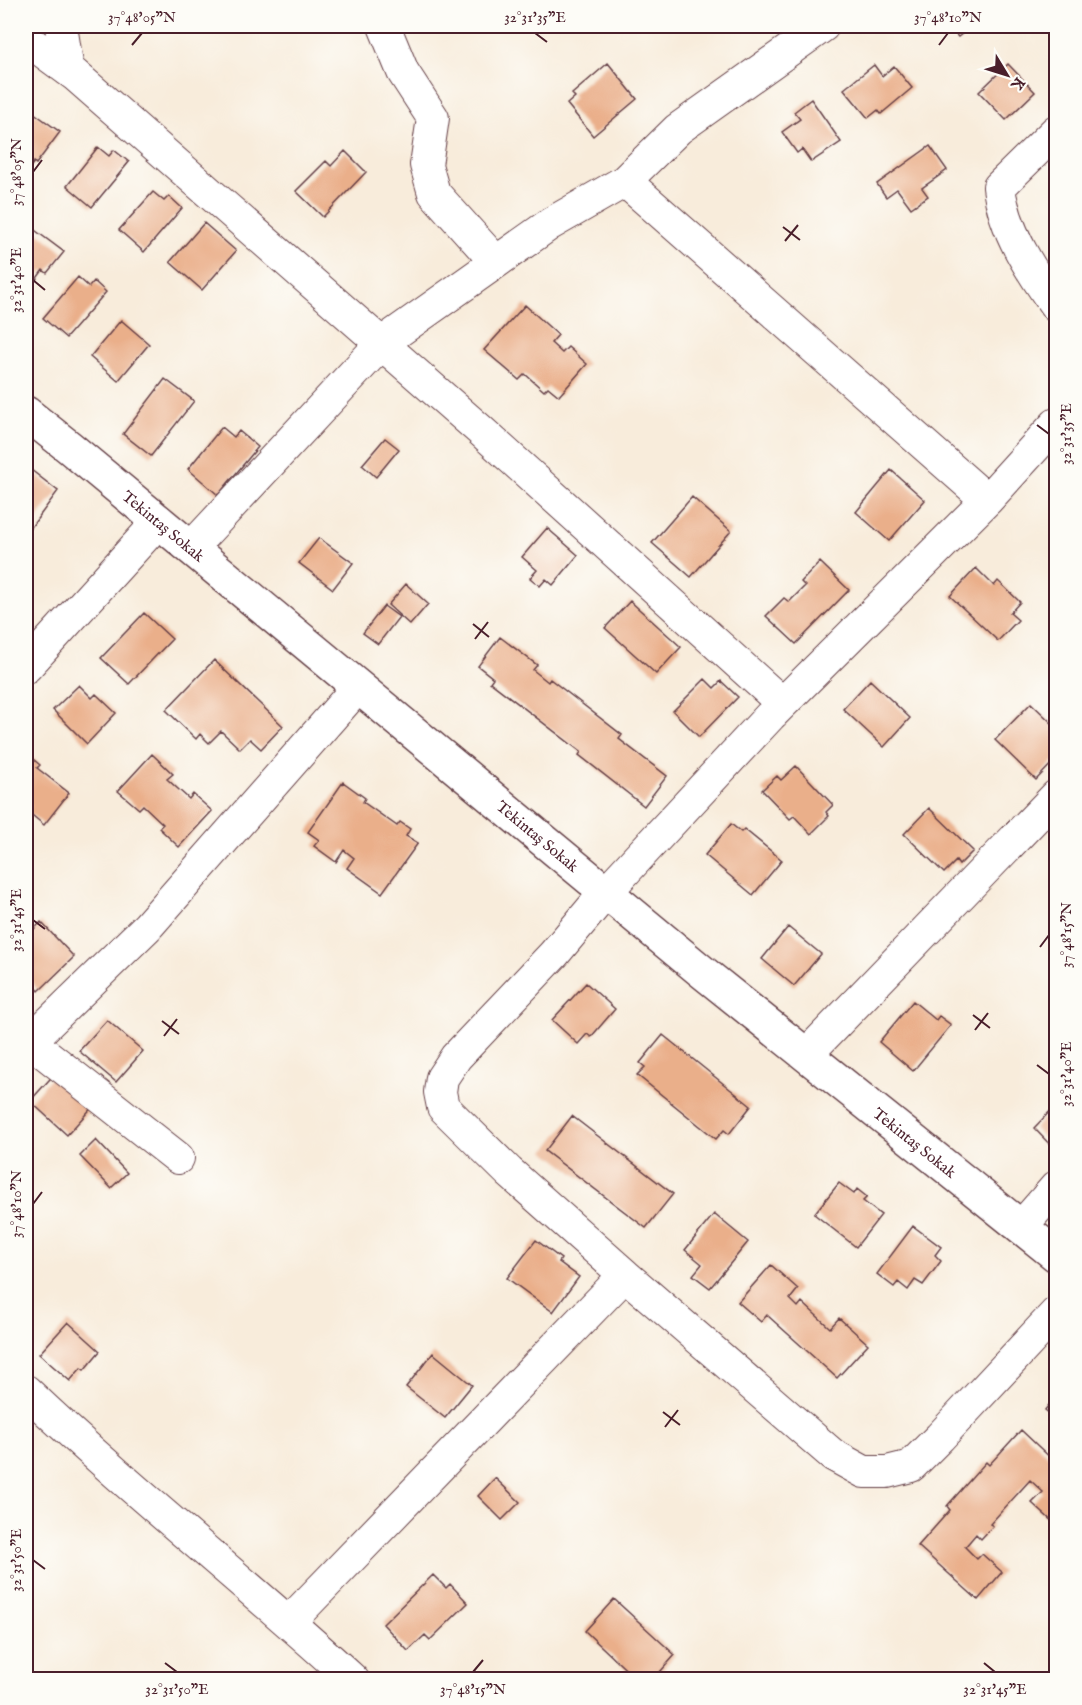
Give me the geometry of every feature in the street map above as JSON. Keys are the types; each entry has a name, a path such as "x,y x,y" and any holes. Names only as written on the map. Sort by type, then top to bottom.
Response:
{"street":[{"path":"61,26 68,70"},
{"path":"384,26 403,72 433,118 426,165 434,193 496,262"},
{"path":"191,548 382,343 550,224 625,181 678,129 823,26"},
{"path":"26,39 68,70 382,343 782,703"},
{"path":"1056,131 999,186 1001,208 1014,238 1056,306"},
{"path":"625,181 987,500"},
{"name":"Tekintaş Sokak","path":"26,413 606,892 1056,1255"},
{"path":"1056,424 987,500 782,703 606,892 554,954 456,1058 442,1078 440,1092 444,1107 509,1172 833,1455 864,1472 887,1472 910,1466 1056,1313"},
{"path":"26,667 159,521"},
{"path":"178,1158 27,1043 147,927 358,687"},
{"path":"806,1055 1056,796"},
{"path":"1021,1227 1056,1187"},
{"path":"290,1622 625,1275"},
{"path":"26,1391 91,1453 290,1622 353,1680"}],"building":[{"path":"948,26 972,26 958,37"},
{"path":"608,63 637,99 593,136 567,104 575,97 572,94"},
{"path":"1008,64 1035,92 1006,120 979,92"},
{"path":"874,65 882,76 894,66 912,88 881,114 878,110 868,118 844,89"},
{"path":"811,99 841,142 811,162 802,149 797,153 782,132 800,119 794,112"},
{"path":"30,110 60,132 36,164 34,162 26,173 26,115"},
{"path":"930,146 947,170 922,188 928,196 911,208 897,189 886,197 877,184"},
{"path":"98,147 109,156 114,150 129,162 92,207 67,186"},
{"path":"345,151 366,172 323,217 296,191 326,161 331,166"},
{"path":"153,192 164,201 169,196 182,208 144,252 119,230"},
{"path":"204,223 236,251 202,290 170,262"},
{"path":"32,228 64,252 47,273 43,270 26,293 26,236"},
{"path":"78,277 89,287 94,281 106,292 66,338 43,318"},
{"path":"525,305 558,335 551,343 562,353 568,347 587,364 559,396 548,387 544,391 525,374 519,380 484,350"},
{"path":"121,320 149,344 118,381 90,357"},
{"path":"165,379 194,401 151,456 123,434"},
{"path":"222,427 234,437 239,431 258,447 218,495 188,469"},
{"path":"385,438 399,449 376,477 362,465"},
{"path":"26,466 58,491 29,530 26,527"},
{"path":"891,470 925,500 889,541 856,512"},
{"path":"692,497 731,531 691,577 652,543"},
{"path":"547,528 578,555 553,585 546,579 540,586 530,578 537,570 522,557"},
{"path":"319,538 353,563 333,589 299,563"},
{"path":"820,562 849,590 796,644 766,616 784,598 789,602 805,586 801,582"},
{"path":"976,568 994,586 998,581 1020,602 1010,613 1018,620 998,641 950,596"},
{"path":"406,584 428,604 410,625 388,605"},
{"path":"630,601 681,647 656,674 605,628"},
{"path":"384,606 399,617 378,644 363,633"},
{"path":"144,613 172,639 129,684 101,658"},
{"path":"500,637 537,665 533,670 548,682 550,679 622,735 619,739 667,776 644,806 579,755 581,752 490,682 493,678 478,666"},
{"path":"214,660 283,726 261,749 250,739 240,749 221,731 209,743 200,734 196,739 166,710"},
{"path":"705,679 714,688 721,681 738,697 699,737 673,711"},
{"path":"870,680 910,718 884,747 843,709"},
{"path":"79,685 92,698 96,694 116,713 87,744 53,710"},
{"path":"1031,703 1056,727 1056,759 1036,780 995,740"},
{"path":"26,753 40,765 37,768 69,793 44,825 27,811 31,806 26,801"},
{"path":"152,754 173,774 167,779 189,799 193,794 212,811 179,847 159,828 163,824 143,805 139,809 118,791"},
{"path":"796,766 833,805 826,812 829,816 811,834 794,816 790,819 762,790 777,776 781,780"},
{"path":"343,782 365,798 363,802 397,826 400,822 410,829 406,836 418,843 382,893 347,868 354,858 344,850 336,862 314,846 319,840 308,832"},
{"path":"929,808 973,851 959,865 956,861 944,873 904,834"},
{"path":"731,824 741,832 744,829 782,860 753,895 705,855"},
{"path":"41,922 74,957 39,991 26,976 26,933 28,935"},
{"path":"788,927 821,954 794,986 762,959"},
{"path":"586,983 615,1009 591,1037 587,1034 578,1044 552,1020"},
{"path":"913,1001 936,1020 939,1016 951,1025 913,1071 879,1042"},
{"path":"107,1020 143,1051 116,1082 79,1051"},
{"path":"663,1035 751,1106 729,1134 724,1130 716,1139 637,1075 645,1067 640,1063"},
{"path":"59,1069 96,1103 67,1135 30,1101"},
{"path":"1056,1105 1056,1151 1034,1128"},
{"path":"572,1116 673,1194 646,1228 545,1151"},
{"path":"96,1140 127,1173 111,1188 80,1156"},
{"path":"839,1183 854,1194 857,1189 867,1197 863,1201 881,1215 856,1247 814,1214"},
{"path":"714,1214 748,1242 710,1288 693,1275 702,1264 685,1250"},
{"path":"913,1226 941,1247 935,1255 941,1261 923,1285 915,1280 908,1290 898,1282 894,1287 877,1274"},
{"path":"536,1240 561,1259 559,1262 579,1277 553,1312 507,1278"},
{"path":"771,1265 798,1289 790,1299 798,1307 802,1302 830,1328 839,1318 868,1344 837,1378 767,1315 761,1322 738,1302"},
{"path":"68,1322 100,1351 84,1370 81,1368 70,1381 39,1354"},
{"path":"433,1353 472,1385 445,1418 406,1387"},
{"path":"1056,1396 1056,1419 1045,1410"},
{"path":"1021,1430 1056,1463 1056,1517 1053,1522 1032,1503 1043,1492 1030,1480 990,1524 993,1526 981,1539 976,1534 965,1547 977,1559 982,1554 1002,1572 978,1600 918,1546 950,1510 947,1506 986,1462 989,1465"},
{"path":"495,1478 520,1502 502,1520 478,1496"},
{"path":"433,1575 446,1588 450,1584 468,1603 430,1640 425,1635 408,1651 383,1624"},
{"path":"614,1599 675,1655 653,1680 637,1680 585,1631"}]}
